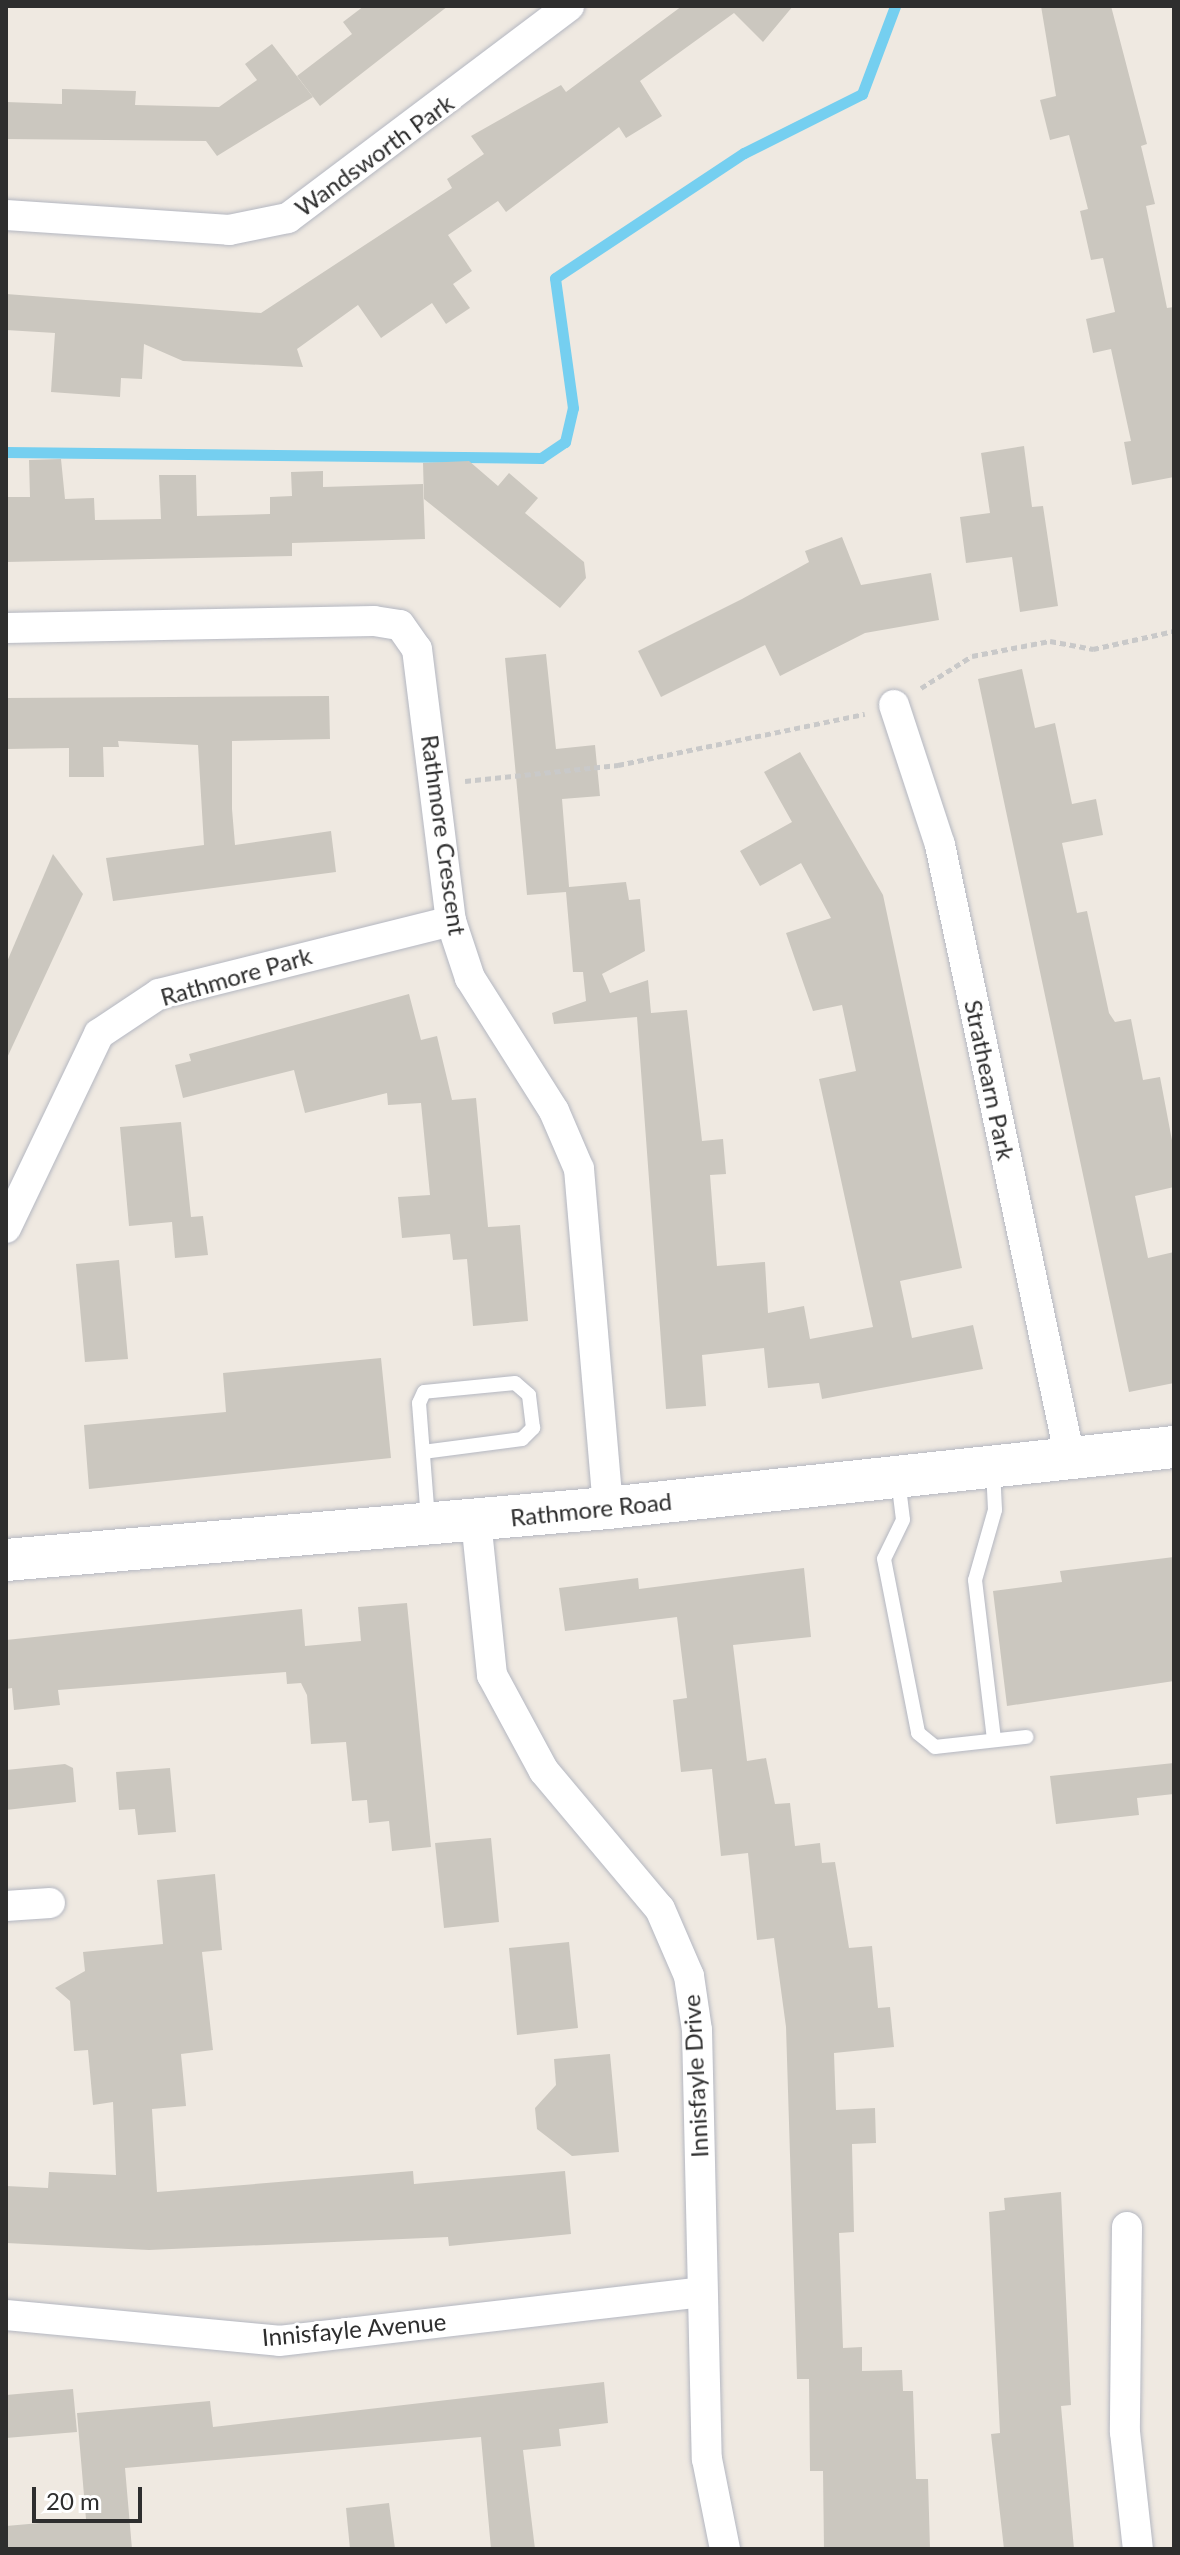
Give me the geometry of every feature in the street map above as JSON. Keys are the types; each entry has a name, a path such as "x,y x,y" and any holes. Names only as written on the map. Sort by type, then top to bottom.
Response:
{"street":[{"name":"Wandsworth Park","path":"6,215 229,230 288,218 569,6"},
{"name":"Rathmore Crescent","path":"6,628 400,625 417,649 437,785 451,921 470,978 554,1111 579,1169 608,1508"},
{"name":"Strathearn Park","path":"894,705 940,845 1070,1458"},
{"name":"Rathmore Park","path":"6,1228 99,1034 159,994 451,921"},
{"name":"Rathmore Road","path":"7,1551 476,1520 1174,1447"},
{"name":"Innisfayle Drive","path":"476,1520 492,1675 544,1771 660,1909 689,1976 697,2030 707,2459 725,2549"},
{"path":"6,1906 50,1903"},
{"path":"1127,2227 1125,2432 1138,2549"},
{"name":"Innisfayle Avenue","path":"6,2315 279,2341 702,2292"}],"lane":[{"path":"423,1452 522,1439 533,1428 529,1395 515,1383 424,1392 423,1452 429,1524"},
{"path":"993,1467 995,1510 975,1580 994,1740"},
{"path":"898,1476 903,1520 884,1559 918,1733 935,1747 1026,1737"}],"path":[{"path":"437,785 618,765 894,705 972,656 1050,641 1093,649 1174,631"}],"building":[{"path":"364,6 448,6 320,106 297,76 352,34 343,22"},
{"path":"682,6 793,6 763,42 734,13 640,81 662,116 626,138 619,127 506,212 498,201 448,235 472,271 453,284 470,308 446,324 432,303 381,338 358,305 297,349 303,367 183,361 144,344 142,379 121,378 120,397 51,392 55,333 6,330 6,294 261,313 452,188 447,179 484,154 471,136 561,85 566,92"},
{"path":"1041,6 1111,6 1147,144 1141,146 1155,204 1146,206 1167,308 1174,307 1174,477 1132,485 1124,442 1131,441 1111,349 1093,353 1086,319 1115,312 1103,258 1091,260 1080,211 1088,209 1069,135 1050,140 1040,100 1056,96"},
{"path":"272,44 313,97 217,156 206,141 6,139 6,102 62,104 62,89 136,91 135,105 219,107 257,80 245,64"},
{"path":"1024,446 1032,507 1043,506 1058,606 1020,612 1012,557 966,563 960,517 990,513 981,453"},
{"path":"61,459 65,499 94,498 95,520 161,519 159,475 196,475 197,516 270,514 270,497 292,496 291,472 323,471 323,487 423,484 425,539 292,543 292,556 6,562 6,497 30,497 29,460"},
{"path":"469,461 498,486 509,473 538,498 525,513 584,562 586,578 560,608 424,499 423,463"},
{"path":"842,537 861,585 931,573 939,620 865,633 780,676 765,645 661,697 638,651 809,562 805,551"},
{"path":"546,654 556,749 595,745 600,796 562,799 569,887 626,882 629,900 640,899 645,951 602,974 610,993 648,980 651,1013 687,1010 702,1141 723,1139 726,1174 710,1175 717,1266 765,1262 768,1313 804,1306 810,1339 873,1327 819,1079 856,1071 842,1005 813,1011 786,933 831,918 801,863 760,886 740,851 792,822 764,772 800,752 883,895 962,1268 900,1281 912,1338 973,1325 983,1369 822,1399 819,1383 768,1388 764,1348 702,1355 706,1406 666,1409 637,1017 554,1024 552,1013 586,1001 583,972 573,972 566,892 527,895 505,658"},
{"path":"1022,669 1035,728 1055,723 1072,804 1096,799 1103,835 1062,843 1077,913 1087,911 1109,1013 1115,1022 1131,1019 1143,1080 1160,1077 1174,1151 1174,1187 1135,1196 1148,1258 1174,1252 1174,1383 1129,1392 978,679"},
{"path":"329,696 330,739 232,741 232,809 235,845 331,831 336,872 113,901 106,858 204,845 198,745 118,741 119,747 103,747 104,777 69,777 69,748 6,749 6,698"},
{"path":"53,854 83,894 6,1060 6,964"},
{"path":"409,994 421,1040 437,1036 452,1100 476,1098 488,1227 520,1225 528,1321 473,1326 467,1259 453,1260 450,1234 402,1238 398,1197 430,1195 421,1103 388,1105 387,1093 305,1113 294,1070 183,1098 175,1065 191,1061 189,1054"},
{"path":"181,1122 191,1217 203,1216 208,1255 175,1258 172,1222 129,1226 120,1127"},
{"path":"119,1260 128,1359 85,1362 76,1264"},
{"path":"381,1358 391,1458 89,1489 84,1425 226,1412 223,1373"},
{"path":"1174,1557 1174,1681 1007,1706 993,1591 1062,1582 1060,1571"},
{"path":"804,1568 811,1637 733,1645 747,1761 766,1758 775,1804 790,1803 795,1846 820,1843 822,1863 835,1862 849,1948 872,1946 878,2008 890,2007 894,2047 834,2053 836,2110 875,2108 876,2143 852,2144 854,2232 839,2233 843,2348 862,2347 862,2371 902,2370 903,2391 913,2391 916,2479 928,2479 930,2549 824,2549 823,2471 810,2471 809,2379 797,2379 786,2027 774,1938 757,1940 748,1853 721,1856 712,1769 681,1772 673,1700 687,1698 677,1617 565,1631 559,1588 638,1578 639,1589"},
{"path":"407,1603 431,1847 392,1851 389,1821 369,1823 367,1800 352,1801 346,1742 311,1744 307,1695 301,1683 287,1684 286,1672 58,1690 60,1705 14,1710 12,1688 6,1689 6,1640 302,1609 305,1646 361,1641 358,1607"},
{"path":"1174,1763 1174,1794 1137,1798 1139,1815 1056,1824 1050,1776"},
{"path":"65,1764 73,1768 76,1802 6,1810 6,1770"},
{"path":"170,1768 176,1832 138,1835 135,1809 119,1810 116,1772"},
{"path":"491,1838 499,1922 444,1928 435,1843"},
{"path":"215,1874 222,1950 202,1952 213,2050 181,2054 186,2106 152,2109 157,2192 413,2171 414,2184 565,2171 571,2234 449,2246 448,2237 149,2250 6,2243 6,2186 48,2188 49,2172 116,2175 113,2102 93,2105 88,2050 74,2051 70,2001 55,1988 85,1971 83,1952 163,1944 157,1880"},
{"path":"569,1942 578,2028 517,2035 509,1948"},
{"path":"610,2054 619,2152 572,2156 537,2129 535,2108 556,2085 554,2059"},
{"path":"1061,2192 1071,2405 1061,2406 1074,2549 1004,2549 991,2434 1000,2433 989,2212 1005,2210 1004,2198"},
{"path":"604,2382 608,2423 559,2429 561,2446 523,2450 535,2549 491,2549 481,2437 125,2468 132,2549 6,2549 6,2526 86,2519 77,2413 210,2401 213,2427"},
{"path":"73,2389 77,2432 6,2438 6,2395"},
{"path":"389,2503 395,2549 350,2549 346,2508"}],"waterway":[{"path":"6,452 541,458 565,442 573,408 555,278 744,153 862,94 895,6"}]}
